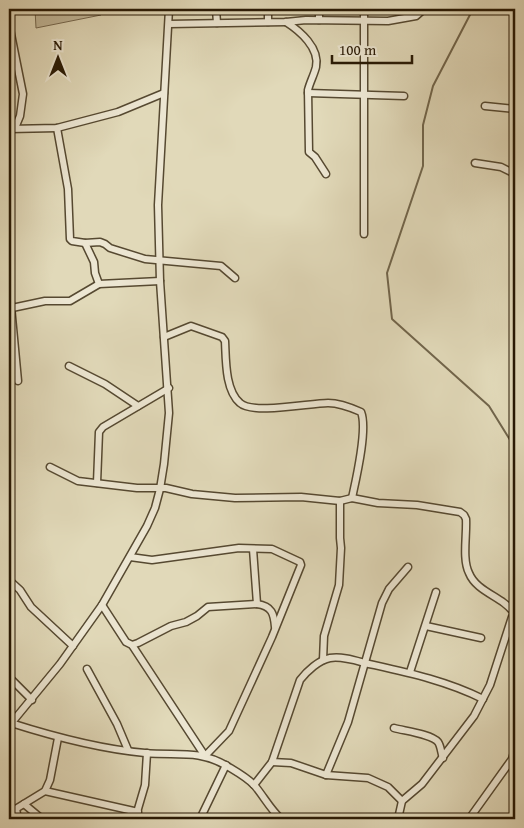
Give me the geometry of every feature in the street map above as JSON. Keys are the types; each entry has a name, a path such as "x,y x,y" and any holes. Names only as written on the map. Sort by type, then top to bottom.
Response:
{"street":[{"path":"169,9 158,205 160,281 169,388 168,433 160,489 147,526 102,605 32,700 10,725 58,738 146,753 177,753 205,756 226,765 254,785 282,819"},
{"path":"216,9 217,23"},
{"path":"268,9 268,22"},
{"path":"319,9 319,20"},
{"path":"364,9 364,234"},
{"path":"169,24 404,20 416,16 424,9"},
{"path":"286,22 296,28 305,38 315,55 316,68 310,81 308,93 309,152 315,157 326,174"},
{"path":"9,24 23,94 20,116 12,129"},
{"path":"12,129 58,128 118,112 164,93"},
{"path":"308,93 404,96"},
{"path":"485,106 515,109"},
{"path":"58,128 68,189 70,239 75,242 105,244 110,248 134,256 159,261 221,266 235,278"},
{"path":"475,163 501,167 515,174"},
{"path":"85,243 94,262 99,284"},
{"path":"12,308 45,301 70,300 99,284 160,281"},
{"path":"9,285 18,381"},
{"path":"164,338 191,326 222,337 225,341 226,372 234,394 241,404 246,406 268,408 330,403 361,412 363,426 358,470 352,498"},
{"path":"69,366 105,384 138,406"},
{"path":"97,483 99,432 169,388"},
{"path":"50,467 78,481 137,488 166,488 192,494 214,496 301,497 340,501 352,498 378,503 416,505 460,512 464,515 468,572 474,581 504,603 515,615 512,617 490,685 474,716 422,784 402,801 398,819"},
{"path":"323,660 324,636 339,585 341,548 340,501"},
{"path":"130,557 152,560 239,548 253,550 272,549 300,562 301,565 272,636 229,731 205,756"},
{"path":"253,550 257,604"},
{"path":"326,775 348,722 382,603 389,589 408,567"},
{"path":"9,580 20,590 31,607 73,646"},
{"path":"410,672 436,592"},
{"path":"102,605 126,642 132,645 205,756"},
{"path":"132,645 162,630 186,622 208,607 264,605 269,608 274,618 275,628"},
{"path":"426,626 481,638"},
{"path":"254,785 272,762 300,680 304,674 323,660 332,657 410,672 462,688 483,699"},
{"path":"87,669 117,724 128,750"},
{"path":"9,677 32,700"},
{"path":"394,728 436,740 439,744 442,758"},
{"path":"9,813 45,791 50,780 58,738"},
{"path":"469,819 512,759 515,749"},
{"path":"45,791 136,816 146,785 146,753"},
{"path":"272,762 291,763 326,775 368,778 388,786 402,801"},
{"path":"200,819 226,765"},
{"path":"24,804 42,819"},
{"path":"16,810 18,819"}],"shaded area":[{"path":"35,9 100,9 101,15 36,28"}],"waterway":[{"path":"473,9 433,86 423,125 423,166 387,273 392,319 489,406 515,448"}]}
